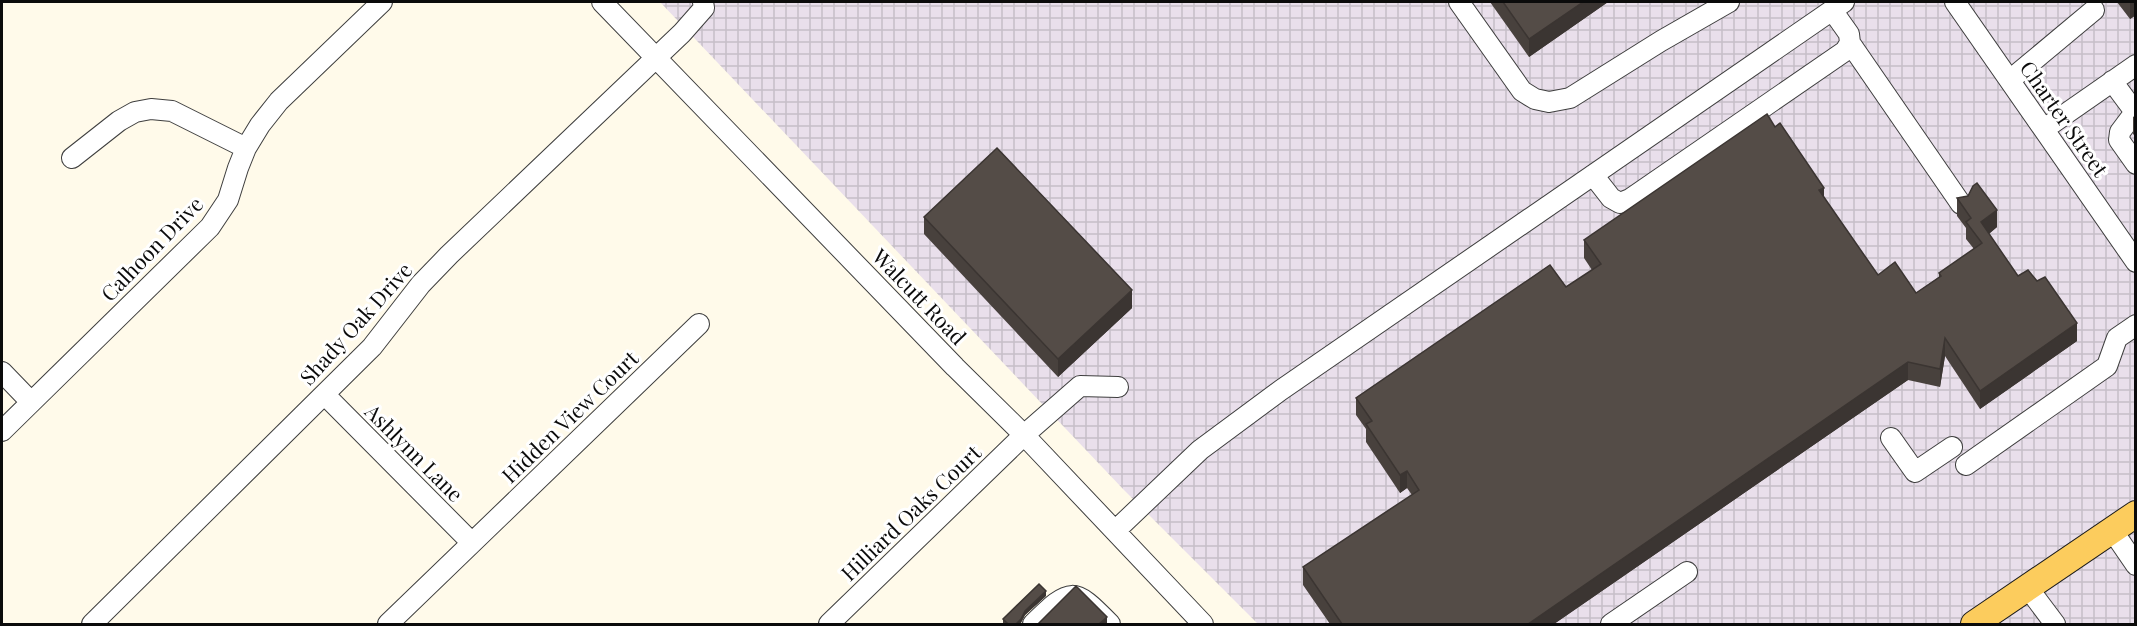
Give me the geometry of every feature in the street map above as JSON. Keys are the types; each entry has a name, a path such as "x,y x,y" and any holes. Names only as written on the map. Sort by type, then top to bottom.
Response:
{"main road":[{"path":"1974,624 2136,514"}],"street":[{"name":"Calhoon Drive","path":"2,431 210,227 228,200 246,148 260,125 279,101 382,2"},
{"name":"Walcutt Road","path":"602,2 938,350 1024,435 1203,624"},
{"name":"Shady Oak Drive","path":"92,624 372,347 421,284 442,262 682,33 704,8 703,2"},
{"path":"1459,2 1522,91 1535,99 1549,102 1570,98 1729,2"},
{"name":"Charter Street","path":"1956,2 2136,262"},
{"path":"1115,531 1200,450 1281,390 1838,6 1849,34 1850,43 1961,204"},
{"path":"2010,80 2094,10"},
{"path":"1593,175 1611,198 1620,203 1630,199 1845,51 1850,43"},
{"path":"2044,129 2136,65"},
{"path":"2112,81 2135,112 2120,132 2119,140 2136,164"},
{"path":"72,158 119,121 135,112 152,109 172,111 246,148"},
{"name":"Hidden View Court","path":"388,624 699,324"},
{"path":"1966,465 2107,366 2117,338 2136,325"},
{"path":"2,372 31,402"},
{"name":"Hilliard Oaks Court","path":"829,624 1024,435 1080,386 1119,387"},
{"name":"Ashlynn Lane","path":"325,395 472,543"},
{"path":"1891,438 1915,472 1952,447"},
{"path":"2112,530 2136,565"},
{"path":"1611,624 1687,572"},
{"path":"2028,588 2055,624"},
{"path":"1033,624 1064,597 1077,595 1088,601 1110,624"}],"shaded area":[{"path":"660,2 2135,2 2135,624 1258,624 1124,490"}],"building":[{"path":"1503,2 1583,2 1529,39"},
{"path":"1767,114 1775,127 1780,123 1824,188 1819,190 1878,275 1895,262 1916,293 1941,276 1939,273 1982,243 1966,222 1971,218 1957,198 1968,196 1977,183 1997,210 1981,222 2018,276 2028,270 2037,281 2045,277 2077,323 1980,391 1945,338 1940,369 1908,362 1528,624 1342,624 1303,567 1419,490 1407,471 1400,475 1366,424 1372,421 1356,398 1550,265 1566,287 1601,264 1584,240"},
{"path":"997,148 1132,290 1058,359 924,217"},
{"path":"1039,584 1046,591 1025,611 1016,624 1008,624 1003,619"},
{"path":"1076,586 1107,617 1099,624 1038,624"}]}
